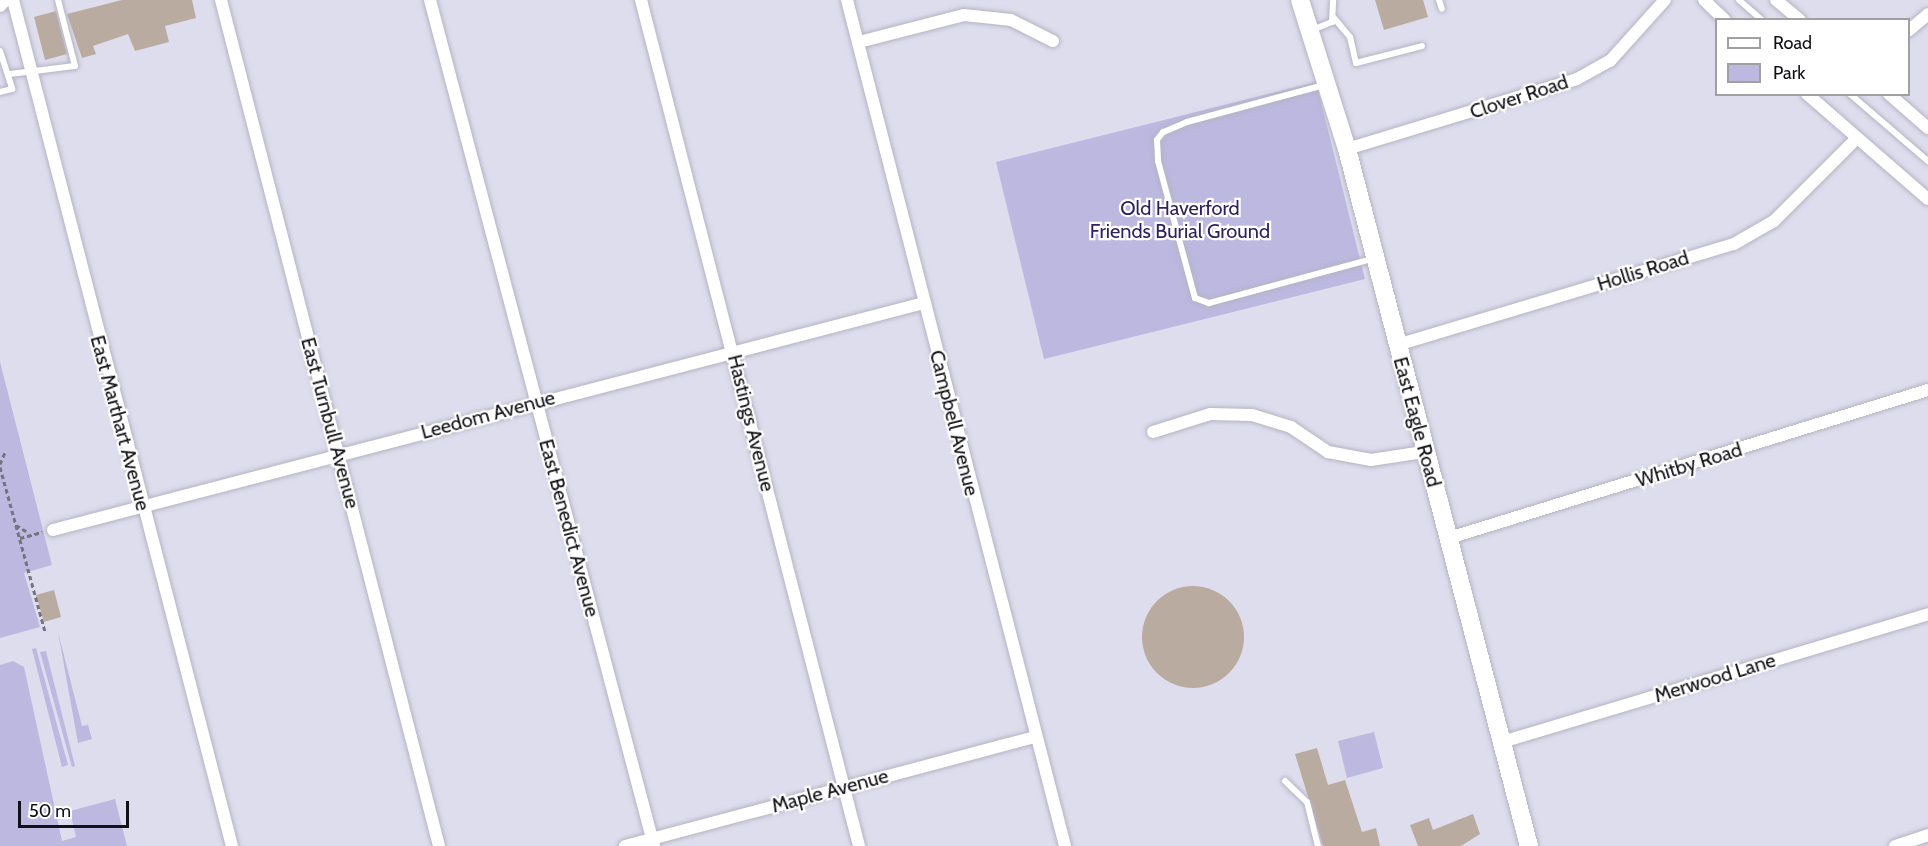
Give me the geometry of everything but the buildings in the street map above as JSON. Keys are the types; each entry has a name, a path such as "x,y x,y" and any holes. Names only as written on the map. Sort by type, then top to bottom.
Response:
{"main road":[{"name":"East Eagle Road","path":"1300,0 1347,149 1372,259 1449,538 1529,846"}],"street":[{"path":"0,6 6,0"},
{"name":"East Marthart Avenue","path":"13,0 28,70 232,846"},
{"name":"East Turnbull Avenue","path":"220,0 439,846"},
{"name":"East Benedict Avenue","path":"430,0 653,842"},
{"name":"Hastings Avenue","path":"641,0 734,351 859,846"},
{"name":"Campbell Avenue","path":"847,0 1035,738 1065,846"},
{"name":"Clover Road","path":"1347,149 1577,79 1610,61 1665,0"},
{"path":"1704,0 1723,18"},
{"path":"1776,0 1798,18"},
{"path":"1910,29 1928,14"},
{"path":"859,42 964,15 1011,20 1053,41"},
{"path":"1809,96 1856,139 1928,199"},
{"path":"1891,96 1928,128"},
{"name":"Hollis Road","path":"1396,345 1734,244 1774,221 1856,139"},
{"name":"Leedom Avenue","path":"53,530 924,303"},
{"name":"Whitby Road","path":"1449,538 1928,390"},
{"path":"1154,432 1210,414 1252,415 1291,427 1328,452 1371,460 1424,452"},
{"name":"Merwood Lane","path":"1502,742 1928,614"},
{"name":"Maple Avenue","path":"625,846 653,842 843,787 1035,738"},
{"path":"1895,846 1928,836"}],"lane":[{"path":"9,74 75,66 58,0"},
{"path":"1333,0 1334,18 1350,37 1356,63 1422,46"},
{"path":"1439,0 1442,9"},
{"path":"1739,0 1760,18"},
{"path":"1310,31 1334,18"},
{"path":"0,51 12,89 0,92"},
{"path":"1327,84 1163,132 1158,161 1195,298 1202,301 1372,259"},
{"path":"1852,96 1928,161"},
{"path":"1286,782 1307,802 1318,846"}],"path":[{"path":"4,452 0,466 45,632"},
{"path":"16,525 26,531"},
{"path":"20,538 53,530"}],"green space":[{"name":"Old Haverford Friends Burial Ground","path":"1316,82 1365,279 1044,359 996,162"},
{"path":"0,362 52,565 24,573 40,627 0,638"},
{"path":"58,632 82,726 88,725 92,739 78,743"},
{"path":"36,648 68,765 62,767 32,649"},
{"path":"46,651 75,766 72,767 40,652"},
{"path":"13,661 24,667 62,841 76,837 70,811 115,799 127,846 0,846 0,665"},
{"path":"1374,732 1383,768 1347,778 1338,741"}]}
